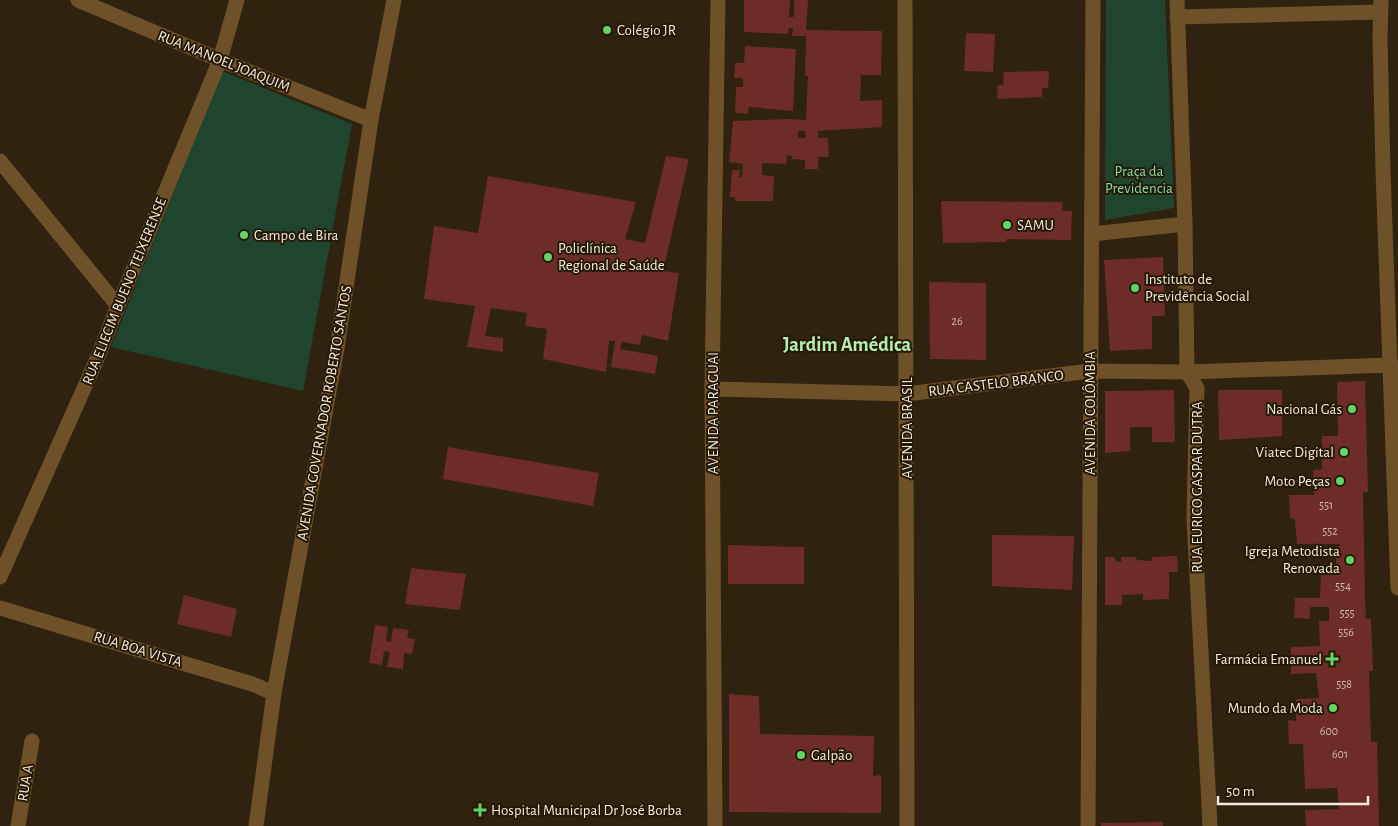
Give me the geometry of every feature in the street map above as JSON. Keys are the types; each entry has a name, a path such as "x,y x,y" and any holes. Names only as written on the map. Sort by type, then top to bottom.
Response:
{"street":[{"name":"RUA MANOEL JOAQUIM","path":"78,0 220,60 370,120"},
{"name":"RUA ELIECIM BUENO TEIXERENSE","path":"0,577 97,359 220,60 237,0"},
{"name":"AVENIDA GOVERNADOR ROBERTO SANTOS","path":"256,826 274,693 337,348 370,120 394,0"},
{"name":"AVENIDA PARAGUAI","path":"715,826 712,388 718,0"},
{"name":"AVENIDA BRASIL","path":"905,0 907,394 906,826"},
{"name":"AVENIDA COLÔMBIA","path":"1088,826 1093,0"},
{"name":"RUA EURICO GASPAR DUTRA","path":"1177,0 1185,224 1187,372 1197,388 1194,518 1210,826"},
{"path":"1177,17 1381,6 1380,37 1391,172 1398,588"},
{"path":"0,161 118,306"},
{"path":"1092,234 1185,224"},
{"name":"RUA CASTELO BRANCO","path":"712,388 907,394 1090,371 1187,372 1394,368"},
{"name":"RUA BOA VISTA","path":"0,608 252,684 274,693"},
{"name":"RUA A","path":"18,826 32,740"}],"green space":[{"name":"Praça da Previdencia","path":"1106,0 1165,0 1174,208 1105,220"},
{"name":"Campo de Bira","path":"222,71 352,124 303,391 111,347"}],"building":[{"path":"744,0 790,0 789,17 794,17 794,0 808,0 806,30 882,31 881,75 861,75 860,101 882,100 882,127 818,131 818,138 828,138 829,157 818,157 818,169 805,169 805,160 792,159 792,156 787,155 786,164 762,163 762,175 774,176 773,201 735,201 735,197 730,197 732,170 740,170 739,177 742,177 743,164 729,162 733,121 806,120 808,76 805,76 806,36 792,36 793,28 789,28 788,34 744,32","holes":["798,131 805,131 806,138 798,138"]},
{"path":"966,33 995,34 993,72 964,71"},
{"path":"745,46 796,49 793,111 749,107 748,114 735,113 736,87 743,87 743,78 734,78 735,63 744,63"},
{"path":"1049,71 1048,88 1042,88 1042,97 997,99 998,85 1003,85 1004,72"},
{"name":"Policlínica Regional de Saúde","path":"666,156 689,159 663,271 679,273 668,341 642,335 640,345 622,342 620,349 658,356 655,374 611,367 615,341 609,341 606,372 543,359 547,329 525,326 527,313 491,308 485,336 503,338 503,352 467,347 475,306 424,299 434,226 478,233 488,176 636,202 625,239 645,243"},
{"name":"SAMU","path":"941,201 1063,202 1062,211 1072,211 1071,240 1007,239 1006,242 943,243"},
{"name":"Instituto de Previdência Social","path":"1163,257 1165,316 1152,316 1152,349 1110,351 1104,260"},
{"path":"929,282 986,283 986,360 930,359"},
{"path":"1365,381 1368,492 1363,492 1365,598 1366,619 1371,619 1373,671 1369,671 1371,742 1377,742 1379,826 1306,826 1305,810 1339,809 1337,788 1305,789 1303,744 1289,744 1288,720 1296,721 1296,699 1319,698 1316,673 1291,674 1291,647 1320,646 1319,621 1329,621 1329,607 1310,607 1310,619 1294,618 1295,598 1320,598 1321,575 1336,575 1336,547 1340,546 1340,544 1297,544 1295,519 1290,518 1289,495 1314,495 1313,470 1322,469 1322,436 1338,436 1337,382"},
{"path":"1174,390 1175,442 1152,442 1152,427 1130,427 1130,451 1105,453 1105,391"},
{"path":"1218,390 1282,390 1282,436 1219,440"},
{"path":"448,447 599,473 593,506 443,479"},
{"path":"992,535 1074,536 1072,590 992,586"},
{"path":"728,545 804,547 804,584 728,584"},
{"path":"1177,556 1178,572 1169,572 1169,599 1143,600 1143,594 1122,595 1122,605 1105,605 1105,557 1115,557 1115,561 1121,562 1121,557 1136,557 1137,560 1152,561 1152,557"},
{"path":"411,568 466,574 460,610 405,604"},
{"path":"184,595 237,609 231,637 177,624"},
{"path":"375,625 388,627 386,641 391,642 393,628 409,630 407,638 415,639 412,654 404,653 403,669 387,667 390,652 384,651 382,665 369,663"},
{"name":"Galpão","path":"729,694 759,696 760,734 874,736 873,776 881,775 881,813 729,812"},
{"path":"1163,822 1163,826 1101,826 1101,823"}],"place":[{"name":"Colégio JR","path":"607,30"},
{"name":"SAMU","path":"1007,225"},
{"name":"Campo de Bira","path":"244,235"},
{"name":"Policlínica Regional de Saúde","path":"548,257"},
{"name":"Instituto de Previdência Social","path":"1135,288"},
{"name":"Nacional Gás","path":"1352,409"},
{"name":"Viatec Digital","path":"1344,452"},
{"name":"Moto Peças","path":"1340,481"},
{"name":"Igreja Metodista Renovada","path":"1350,560"},
{"name":"Farmácia Emanuel","path":"1332,659"},
{"name":"Mundo da Moda","path":"1333,708"},
{"name":"Galpão","path":"801,755"},
{"name":"Hospital Municipal Dr José Borba","path":"480,810"}],"district":[{"name":"Jardim Amédica","path":"847,344"}]}
